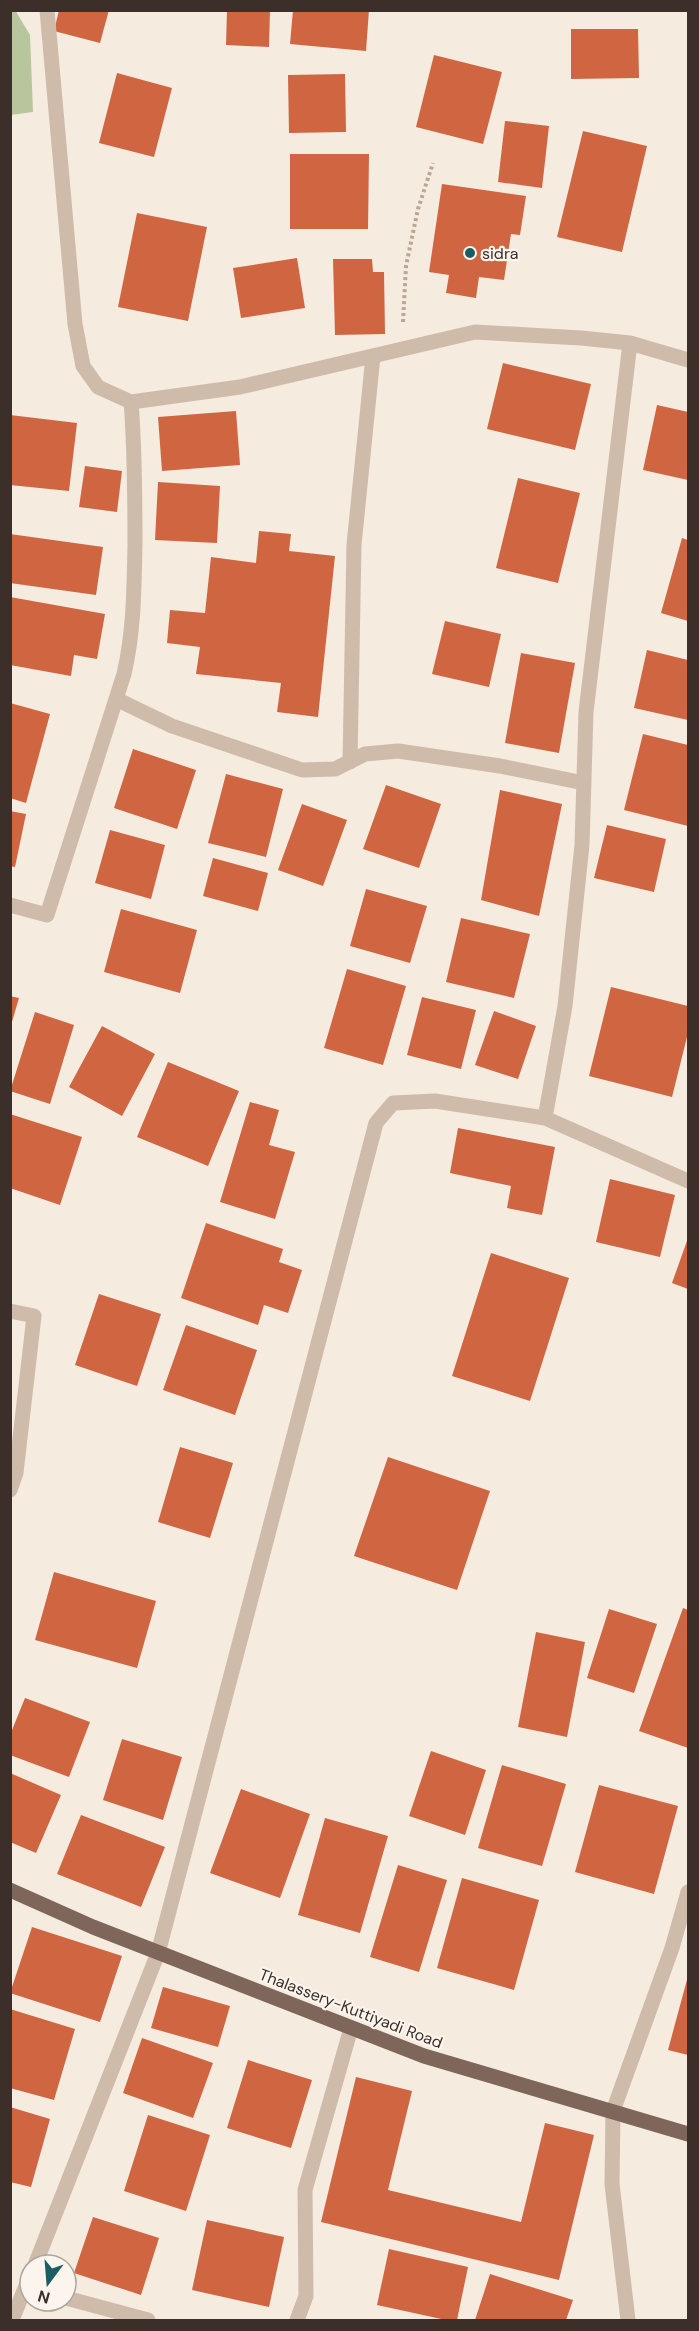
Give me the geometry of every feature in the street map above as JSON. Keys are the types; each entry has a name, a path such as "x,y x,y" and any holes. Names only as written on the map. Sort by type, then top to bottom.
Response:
{"main road":[{"name":"Thalassery-Kuttiyadi Road","path":"10,1890 93,1927 424,2056 688,2133"}],"street":[{"path":"46,10 75,324 83,366 98,387 131,402 240,387 475,332 630,343 688,360"},
{"path":"545,1118 565,1006 582,845 586,712 630,343"},
{"path":"350,762 354,545 373,356"},
{"path":"10,905 47,915 116,699 132,641 136,456 131,402"},
{"path":"116,699 172,726 302,770 335,769 365,754 398,751 500,766 584,783"},
{"path":"39,2253 158,1953 376,1123 393,1103 435,1101 545,1118 688,1180"},
{"path":"10,1311 34,1316 16,1473 10,1490"},
{"path":"628,2320 612,2184 613,2111 672,1948 688,1892"},
{"path":"297,2320 306,2296 305,2190 351,2028"},
{"path":"78,2301 148,2320"}],"path":[{"path":"402,350 406,266 418,209 433,163"}],"green space":[{"path":"15,10 30,35 33,112 11,115 10,11"}],"building":[{"path":"59,10 109,10 100,43 54,31"},
{"path":"227,10 270,10 269,47 226,45"},
{"path":"293,10 369,10 366,51 290,44"},
{"path":"571,29 638,29 639,78 571,79"},
{"path":"434,55 502,72 483,144 416,127"},
{"path":"117,73 172,88 154,157 99,143"},
{"path":"345,74 346,132 289,133 288,75"},
{"path":"505,121 549,126 542,188 498,182"},
{"path":"583,131 647,146 622,252 557,237"},
{"path":"290,154 369,154 368,229 290,229"},
{"name":"sidra","path":"442,184 526,196 520,235 511,234 504,280 479,277 476,298 446,293 449,275 429,272"},
{"path":"137,213 207,227 188,321 118,307"},
{"path":"297,258 305,308 241,318 233,268"},
{"path":"333,259 372,259 373,272 384,272 385,334 335,335"},
{"path":"503,363 591,384 575,450 487,429"},
{"path":"657,405 688,412 688,480 643,470"},
{"path":"236,411 240,465 162,471 158,417"},
{"path":"10,415 77,423 69,491 10,485"},
{"path":"85,466 122,471 117,512 79,507"},
{"path":"518,478 580,493 558,583 496,568"},
{"path":"158,482 220,486 217,543 155,540"},
{"path":"259,531 291,534 289,551 335,556 318,717 277,712 281,683 196,674 200,647 167,643 170,610 205,613 211,557 256,563"},
{"path":"10,534 103,547 96,595 10,583"},
{"path":"682,538 688,540 688,621 661,613"},
{"path":"10,597 105,614 97,659 74,655 71,676 10,665"},
{"path":"445,621 501,634 489,687 432,674"},
{"path":"647,650 688,660 688,720 634,708"},
{"path":"521,653 575,663 559,753 505,743"},
{"path":"10,703 50,714 26,803 10,798"},
{"path":"643,734 688,745 688,826 624,810"},
{"path":"133,749 196,770 177,829 114,808"},
{"path":"226,774 283,789 266,857 208,843"},
{"path":"386,785 441,804 419,868 363,849"},
{"path":"500,790 562,804 539,916 481,900"},
{"path":"302,804 347,820 323,886 278,870"},
{"path":"10,811 26,814 15,867 10,866"},
{"path":"607,825 666,839 654,892 594,878"},
{"path":"110,830 165,845 151,899 95,883"},
{"path":"213,858 268,873 258,911 203,896"},
{"path":"366,889 427,906 410,963 350,946"},
{"path":"121,909 197,930 180,993 104,972"},
{"path":"461,918 530,934 514,998 446,982"},
{"path":"347,969 406,986 383,1065 324,1048"},
{"path":"611,987 688,1006 688,1033 672,1097 589,1076"},
{"path":"10,996 19,998 11,1025 10,1025"},
{"path":"422,997 476,1010 461,1069 407,1055"},
{"path":"494,1011 536,1026 518,1079 475,1065"},
{"path":"35,1012 74,1025 50,1104 10,1091"},
{"path":"102,1026 155,1054 122,1116 69,1087"},
{"path":"168,1062 239,1091 208,1166 137,1137"},
{"path":"250,1102 279,1110 269,1145 295,1152 275,1219 220,1202"},
{"path":"10,1114 82,1137 60,1205 10,1188"},
{"path":"458,1128 555,1147 542,1215 507,1208 511,1186 450,1173"},
{"path":"610,1179 675,1195 660,1257 596,1242"},
{"path":"206,1223 283,1249 279,1262 302,1270 288,1313 264,1305 258,1325 181,1298"},
{"path":"688,1238 688,1289 672,1283"},
{"path":"491,1253 569,1278 530,1401 452,1376"},
{"path":"99,1294 161,1314 137,1386 75,1365"},
{"path":"186,1325 257,1350 235,1415 163,1390"},
{"path":"180,1447 233,1463 210,1538 158,1522"},
{"path":"388,1457 490,1491 457,1590 354,1556"},
{"path":"54,1572 156,1601 137,1668 35,1640"},
{"path":"683,1608 688,1610 688,1748 639,1731"},
{"path":"609,1609 657,1624 634,1693 587,1678"},
{"path":"536,1632 585,1642 567,1737 518,1727"},
{"path":"25,1698 90,1722 69,1777 10,1755 10,1735"},
{"path":"122,1739 182,1757 163,1820 103,1800"},
{"path":"431,1751 486,1770 465,1835 409,1816"},
{"path":"502,1765 566,1784 542,1866 478,1848"},
{"path":"10,1773 61,1795 36,1853 10,1842"},
{"path":"599,1785 678,1806 654,1894 575,1872"},
{"path":"241,1789 310,1814 280,1898 210,1873"},
{"path":"81,1815 165,1847 141,1907 57,1874"},
{"path":"325,1818 388,1836 360,1933 298,1915"},
{"path":"398,1865 447,1880 419,1972 370,1957"},
{"path":"462,1878 539,1900 514,1990 437,1968"},
{"path":"32,1927 122,1956 100,2022 10,1993"},
{"path":"688,1976 688,2055 668,2050"},
{"path":"163,1987 230,2006 218,2047 151,2028"},
{"path":"10,2009 75,2029 54,2100 10,2088"},
{"path":"142,2038 213,2063 193,2118 123,2093"},
{"path":"248,2060 312,2080 291,2148 227,2128"},
{"path":"356,2077 412,2091 388,2190 521,2222 545,2123 594,2135 559,2280 321,2222"},
{"path":"10,2107 50,2119 31,2187 10,2182"},
{"path":"148,2115 210,2135 186,2211 124,2191"},
{"path":"93,2217 159,2238 141,2295 78,2274 78,2261"},
{"path":"207,2220 284,2237 269,2307 192,2290"},
{"path":"389,2249 468,2267 457,2320 446,2320 377,2305"},
{"path":"490,2274 573,2300 566,2320 475,2320"}],"place":[{"name":"sidra","path":"470,253"}]}
